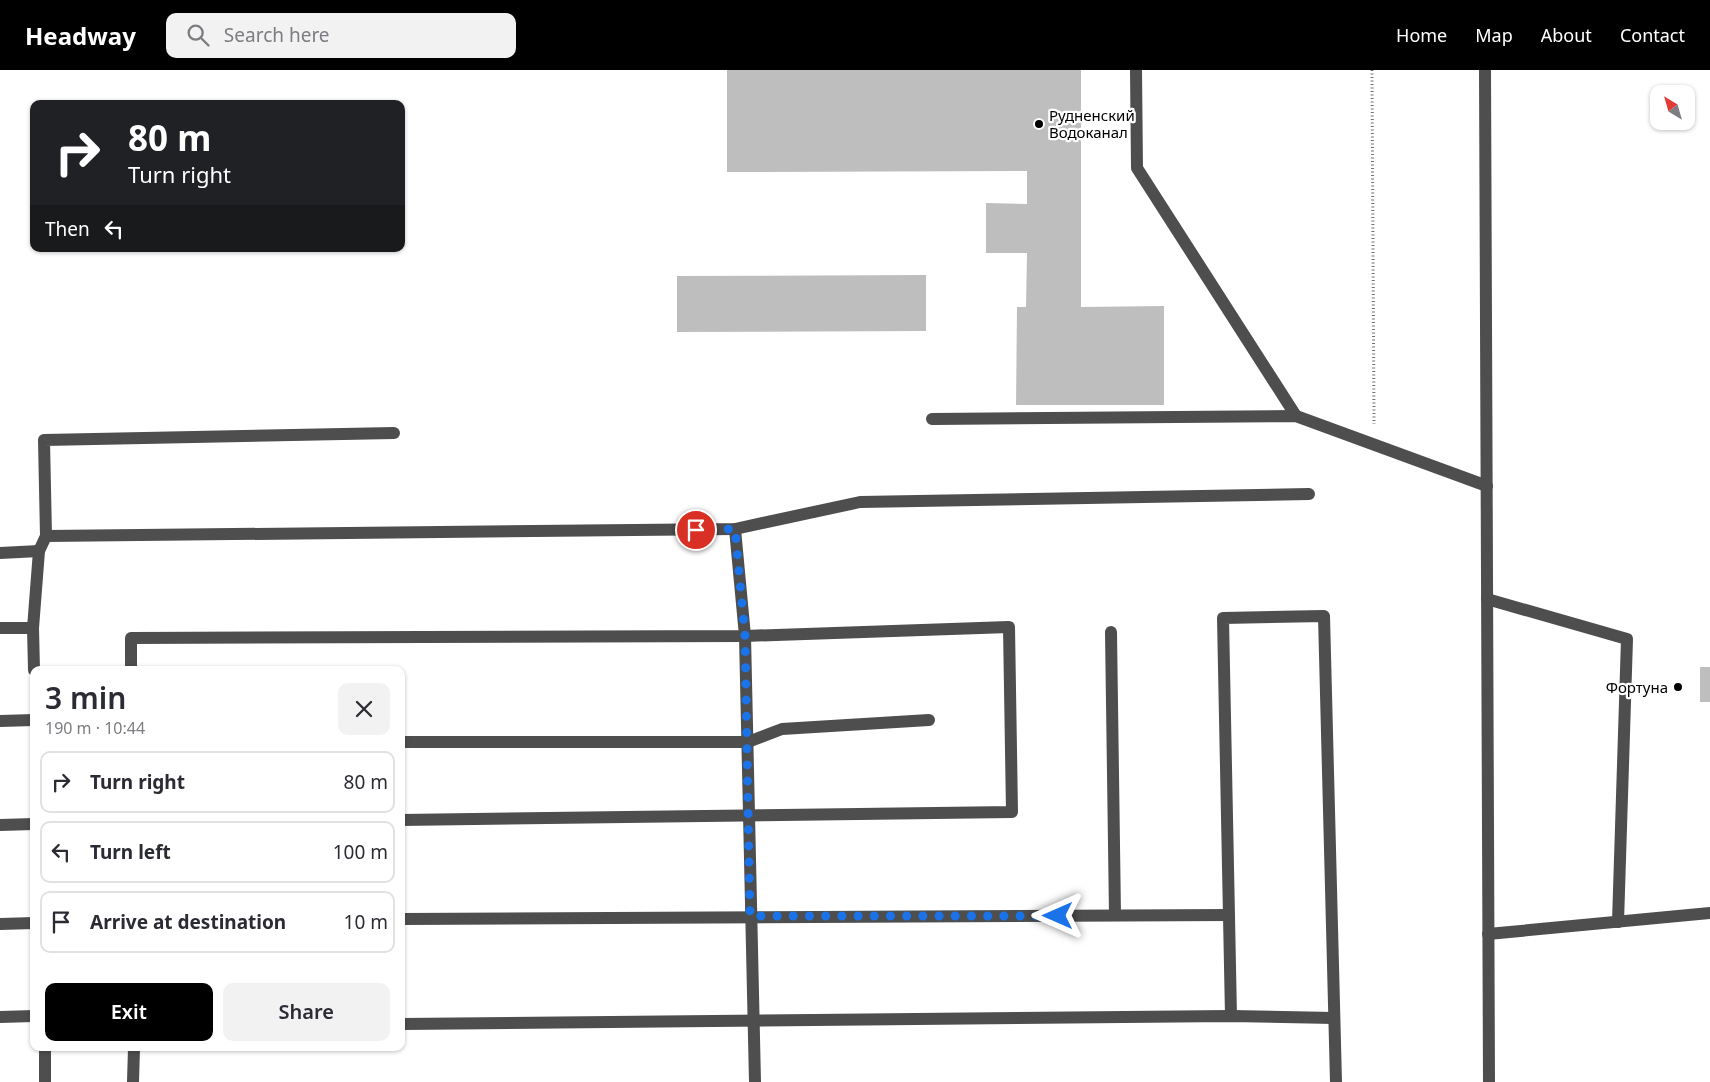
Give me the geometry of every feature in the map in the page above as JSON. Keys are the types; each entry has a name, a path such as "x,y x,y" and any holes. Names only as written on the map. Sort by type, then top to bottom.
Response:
{"street":[{"path":"1136,70 1137,168 1296,416"},
{"path":"1485,70 1489,1082"},
{"path":"932,419 1296,416 1487,486"},
{"path":"34,666 33,628 39,552 46,536 44,440 394,433"},
{"path":"46,536 735,529 860,502 1309,494"},
{"path":"735,529 745,636 755,1082"},
{"path":"0,553 39,552"},
{"path":"1487,599 1627,639 1618,922"},
{"path":"1231,1016 1223,618 1324,616 1336,1082"},
{"path":"131,666 130,638 745,636 1010,627 1012,812 405,820"},
{"path":"0,628 33,628"},
{"path":"1111,632 1115,916"},
{"path":"0,721 30,720"},
{"path":"405,742 748,742 782,729 928,720"},
{"path":"0,825 30,824"},
{"path":"1488,934 1710,913"},
{"path":"405,919 1229,915"},
{"path":"0,924 30,923"},
{"path":"0,1017 30,1016"},
{"path":"405,1024 1231,1016 1334,1018"},
{"path":"45,1051 45,1082"},
{"path":"134,1051 134,1082"}],"path":[{"path":"1372,70 1374,445"}],"building":[{"path":"727,70 1081,70 1081,307 1164,306 1164,405 1016,405 1017,307 1026,307 1027,253 986,253 986,203 1027,204 1027,171 727,172"},
{"path":"926,275 926,331 677,332 677,276"},
{"path":"1700,667 1710,667 1710,702 1700,702"}],"place":[{"name":"Рудненский Водоканал","path":"1039,124"},
{"name":"Фортуна","path":"1678,687"}],"route":[{"path":"696,530 735,529 745,636 750,916 1058,916"}]}
